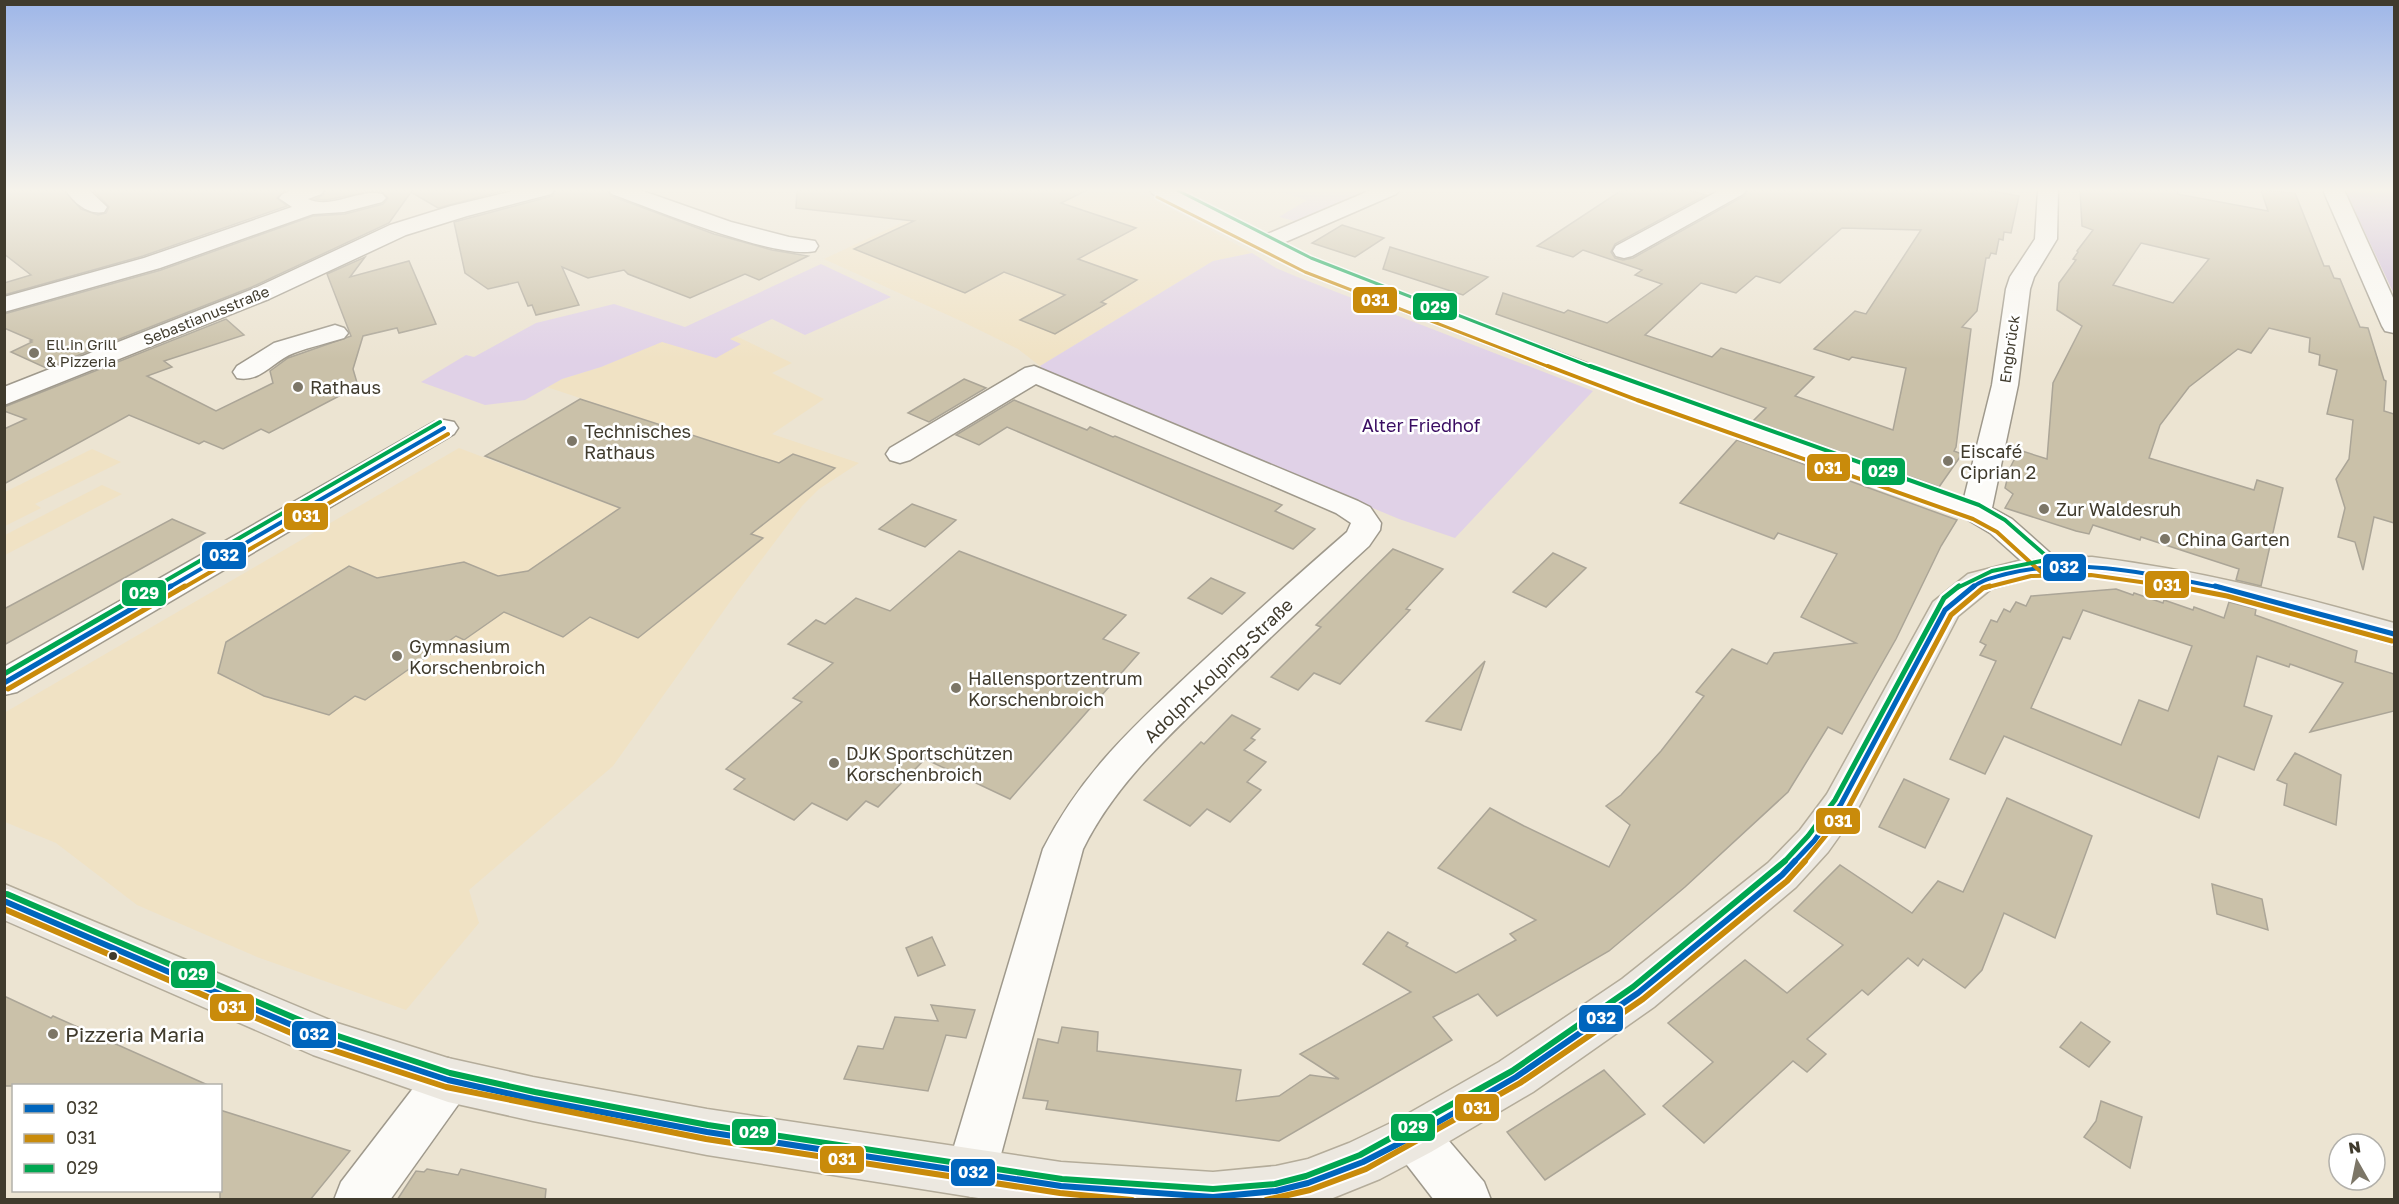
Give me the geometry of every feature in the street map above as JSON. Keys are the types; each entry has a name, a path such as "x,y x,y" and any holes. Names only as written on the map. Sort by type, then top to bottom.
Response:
{"main road":[{"path":"4,901 329,1041 448,1080 544,1102 707,1132 971,1173 1060,1193 1213,1197 1276,1191 1335,1174 1414,1136 1516,1077 1598,1022 1653,981 1782,875 1814,841 1841,804 1950,603 1961,593 1986,580 2047,567 2110,567 2164,575 2394,634"}],"street":[{"path":"4,305 152,263 194,246"},
{"name":"Sebastianusstraße","path":"9,391 261,294 364,246"},
{"path":"1272,246 1316,268 1548,359 1976,512 2001,526 2047,567"},
{"path":"1624,251 1633,246"},
{"name":"Engbrück","path":"1976,512 2004,385 2018,289 2022,277 2041,246"},
{"path":"2358,246 2394,326"},
{"path":"246,372 283,348 334,333"},
{"name":"Adolph-Kolping-Straße","path":"900,454 1034,374 1347,507 1363,517 1366,526 1358,539 1226,659 1128,755 1076,822 1063,849 971,1173"},
{"path":"4,683 444,428"},
{"path":"359,1200 448,1080"},
{"path":"1414,1136 1466,1200"}],"shaded area":[{"path":"851,246 1240,246 1252,253 1213,261 1040,366 1018,349 824,259"},
{"path":"2371,246 2394,246 2394,294"},
{"name":"Gymnasium Korschenbroich","path":"736,336 792,363 772,373 824,399 772,434 859,463 819,489 802,506 737,592 613,766 469,890 479,923 406,1010 257,957 137,905 56,843 5,822 4,713 459,448 605,503 699,438 547,387 562,379 601,367 662,341 716,358 729,339"},
{"path":"92,449 121,462 35,504 41,508 5,526 5,492"},
{"path":"102,485 122,494 5,555 5,535"}],"green space":[{"name":"Alter Friedhof","path":"1252,253 1276,268 1295,276 1593,391 1455,538 1399,519 1047,372 1040,366 1213,261"},
{"path":"821,264 891,297 805,335 772,319 730,339 741,344 716,358 662,342 601,367 562,379 525,400 485,405 421,382 466,355 474,357 536,323 614,304 685,327"}],"building":[{"path":"4,246 171,246 4,295 4,283 31,275 4,254"},
{"path":"228,246 339,246 252,287 46,368 11,352 32,340 4,328 4,314 161,270"},
{"path":"459,246 758,246 808,256 759,280 745,274 690,298 628,274 624,270 588,278 562,267 579,305 536,315 532,305 528,306 518,282 488,289 465,273"},
{"path":"860,246 1102,246 1078,259 1137,280 1101,302 1106,304 1055,334 1020,320 1065,295 1004,272 965,293 854,249"},
{"path":"1322,246 1372,246 1355,257"},
{"path":"1538,246 1614,246 1611,252 1615,258 1623,260 1633,258 1654,246 1821,246 1780,283 1756,276 1736,293 1701,283 1645,335 1712,357 1721,348 1814,377 1795,396 1893,430 1906,368 1852,357 1849,360 1814,349 1855,311 1866,314 1910,246 1998,246 1996,254 1991,253 1989,258 1986,258 1977,311 1962,327 1971,329 1954,451 1962,454 1939,487 1753,421 1766,408 1496,314 1503,293 1564,313 1568,310 1607,323 1662,284 1635,275 1642,270 1583,250 1573,257"},
{"path":"2081,246 2139,246 2113,285 2173,303 2209,259 2155,246 2316,246 2324,266 2329,266 2334,278 2340,279 2360,327 2368,328 2386,381 2384,411 2394,414 2394,523 2374,517 2363,570 2355,542 2338,537 2345,508 2336,479 2349,459 2353,420 2327,414 2337,370 2319,365 2320,355 2309,352 2310,338 2269,328 2251,353 2238,349 2189,387 2160,425 2149,458 2254,490 2257,480 2283,488 2261,586 2236,580 2239,569 2141,537 2140,540 2093,525 2089,534 2005,508 2013,494 2005,488 2010,468 2019,450 2047,459 2053,383 2082,326 2057,310 2059,283 2076,260 2073,259"},
{"path":"1390,247 1488,277 1463,295 1383,269"},
{"path":"365,257 350,277 409,261 436,324 399,333 397,328 363,336 353,369 358,386 269,433 261,429 223,449 204,441 199,444 129,415 4,484 4,429 26,419 4,411 4,407 226,319 244,335 164,361 172,367 147,376 216,411 273,383 270,371 288,358 351,336 327,274"},
{"path":"964,379 986,388 929,422 908,413"},
{"path":"580,399 779,463 793,454 835,468 751,534 763,538 638,638 590,617 563,637 504,612 464,640 456,636 365,700 355,696 329,715 264,696 218,673 226,642 349,566 377,578 464,562 498,576 528,571 620,508 485,456"},
{"path":"1014,400 1087,430 1090,427 1115,436 1282,505 1275,511 1315,529 1293,549 1007,427 979,445 956,435"},
{"path":"1737,440 1957,520 1941,546 1896,639 1842,734 1828,727 1788,792 1685,887 1609,951 1497,1016 1478,994 1433,1017 1452,1040 1279,1141 1046,1109 1048,1101 1023,1098 1038,1039 1058,1043 1062,1027 1098,1032 1097,1051 1241,1070 1236,1101 1279,1096 1310,1075 1339,1079 1300,1054 1411,992 1363,964 1388,932 1408,943 1406,946 1456,973 1516,940 1510,934 1536,920 1438,868 1490,808 1609,867 1630,825 1606,806 1621,795 1661,751 1704,696 1696,692 1732,649 1767,664 1774,653 1856,643 1801,617 1837,554 1778,533 1774,539 1680,503"},
{"path":"912,504 956,520 925,547 879,529"},
{"path":"172,519 205,533 4,645 4,609"},
{"path":"1393,549 1443,569 1406,609 1410,610 1340,684 1314,673 1298,690 1271,677 1321,627 1316,625"},
{"name":"Hallensportzentrum Korschenbroich","path":"959,551 1126,615 1103,639 1139,653 1010,799 925,759 878,807 866,801 847,820 812,803 794,820 734,789 745,779 726,769 802,702 793,698 833,663 788,644 816,620 825,624 856,598 890,611"},
{"path":"1553,553 1586,568 1546,607 1513,592"},
{"path":"1211,578 1245,593 1222,614 1188,598"},
{"path":"2116,589 2163,603 2164,600 2193,610 2194,607 2224,618 2229,602 2256,609 2255,615 2357,651 2355,662 2394,674 2394,711 2310,732 2343,683 2290,664 2289,667 2257,656 2244,706 2272,716 2254,770 2218,756 2199,818 2004,736 1985,774 1950,759 1996,661 1980,655 1986,645 1980,642 1991,620 1997,622 2004,609 2010,612 2016,602 2026,606 2031,596","holes":["2083,610 2192,646 2168,711 2139,700 2121,745 2031,708 2063,637 2070,639"]},
{"path":"1485,661 1461,730 1426,721"},
{"path":"1232,715 1260,729 1251,738 1255,740 1244,750 1266,762 1247,782 1261,790 1230,822 1207,809 1190,826 1144,800 1201,742 1204,744"},
{"path":"2295,753 2341,775 2336,825 2284,805 2287,784 2277,780"},
{"path":"1904,779 1949,799 1925,848 1879,827"},
{"path":"2007,798 2092,836 2055,938 2004,913 1982,970 1965,988 1923,959 1918,966 1908,958 1868,995 1862,990 1807,1039 1826,1054 1807,1072 1793,1061 1704,1143 1663,1106 1713,1062 1668,1023 1745,960 1787,993 1843,945 1794,911 1840,865 1912,913 1938,881 1963,892"},
{"path":"2212,884 2262,899 2268,930 2217,914"},
{"path":"932,937 945,965 918,976 906,948"},
{"path":"4,996 206,1084 12,1084 12,1086 4,1086"},
{"path":"931,1005 975,1010 966,1038 946,1035 928,1091 844,1079 858,1046 883,1049 895,1017 938,1021"},
{"path":"2081,1022 2110,1042 2089,1067 2060,1047"},
{"path":"1604,1070 1645,1114 1545,1180 1507,1132"},
{"path":"2101,1101 2142,1117 2130,1168 2084,1137 2096,1121"},
{"path":"222,1111 350,1151 310,1200 220,1200 220,1192 222,1192"},
{"path":"427,1169 458,1175 461,1169 546,1189 545,1200 397,1200 416,1171 424,1172"}],"transit line":[{"name":"031","path":"1254,246 1305,272 1637,400 1973,519 1997,532 2042,573"},
{"name":"029","path":"1288,246 1311,258 1394,291 1642,386 1979,505 2005,520 2052,561"},
{"name":"029","path":"4,674 440,422"},
{"name":"032","path":"4,683 444,428"},
{"name":"031","path":"8,689 448,434"},
{"name":"029","path":"7,894 332,1034 450,1073 535,1092 708,1125 1062,1179 1213,1189 1275,1184 1306,1176 1360,1155 1410,1129 1512,1071 1633,987 1777,870 1808,836 1835,800 1944,598 1979,575 2018,564 2046,560"},
{"name":"032","path":"4,901 329,1041 448,1080 533,1099 707,1132 1061,1186 1213,1197 1276,1191 1308,1183 1363,1162 1414,1136 1516,1077 1638,993 1782,875 1814,841 1841,804 1945,610 1980,581 2030,568 2092,567 2159,575 2228,589 2394,634"},
{"name":"031","path":"1266,1200 1310,1190 1366,1169 1520,1083 1643,999 1787,881 1819,846 1848,808 1951,615 1983,588 2031,576 2091,575 2158,583 2227,596 2392,641"},
{"name":"031","path":"4,909 326,1048 446,1087 706,1139 1060,1193 1132,1200"}],"place":[{"name":"Ell.in Grill & Pizzeria","path":"34,353"},
{"name":"Rathaus","path":"298,387"},
{"name":"Technisches Rathaus","path":"572,441"},
{"name":"Eiscafé Ciprian 2","path":"1948,461"},
{"name":"Zur Waldesruh","path":"2044,509"},
{"name":"China Garten","path":"2165,539"},
{"name":"Gymnasium Korschenbroich","path":"397,656"},
{"name":"Hallensportzentrum Korschenbroich","path":"956,688"},
{"name":"DJK Sportschützen Korschenbroich","path":"834,763"},
{"name":"Pizzeria Maria","path":"53,1034"}]}
